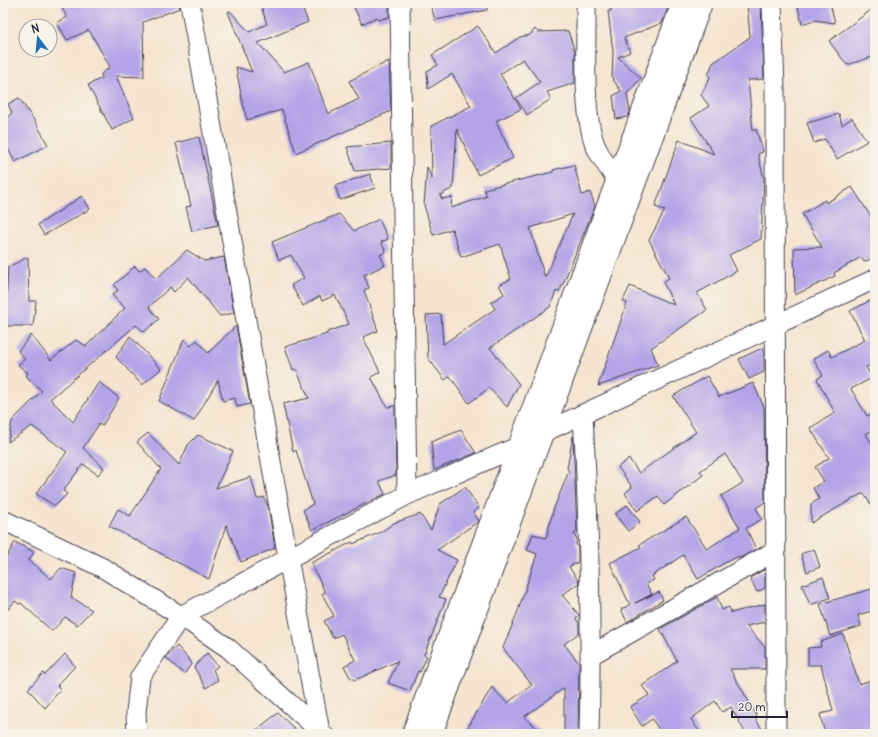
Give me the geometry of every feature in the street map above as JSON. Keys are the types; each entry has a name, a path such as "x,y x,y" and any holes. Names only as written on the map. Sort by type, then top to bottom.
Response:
{"street":[{"path":"190,3 288,558 322,733"},
{"path":"400,3 407,495"},
{"path":"586,3 587,88 590,128 597,149 617,180"},
{"path":"413,734 683,3"},
{"path":"431,734 701,3"},
{"path":"772,3 775,88 776,734"},
{"path":"137,734 136,712 140,676 181,616 407,495 519,446 542,433 775,327 875,279"},
{"path":"583,415 590,533 591,655 589,734"},
{"path":"3,520 102,568 181,616 228,648 322,733"},
{"path":"591,655 775,550"}],"building":[{"path":"59,3 179,3 180,8 143,22 144,77 116,76 134,118 112,130 88,85 102,78 101,74 110,67 89,30 67,40 58,22 67,17"},
{"path":"260,3 300,3 308,22 258,43 284,72 309,62 328,114 359,99 349,81 389,61 391,111 296,153 282,110 247,120 236,67 252,72 228,12 230,11 249,32 267,24"},
{"path":"352,3 389,3 389,17 378,20 377,17 362,24"},
{"path":"430,3 487,3 487,10 435,20"},
{"path":"610,3 670,3 662,23 624,38 630,52 618,57 641,78 627,94 630,112 627,117 616,119 613,96 621,91 612,78 613,52 608,11 611,11"},
{"path":"747,3 761,3 764,79 748,80 753,131 756,129 763,152 758,154 764,179 761,239 729,255 737,271 697,293 707,310 651,348 658,365 598,386 627,303 623,301 630,286 674,305 663,282 669,278 649,240 665,210 655,207 679,140 714,154 691,118 709,106 701,95 710,77 708,75 713,63 750,37"},
{"path":"797,3 830,3 835,23 814,20 802,24"},
{"path":"875,7 875,56 847,65 829,41"},
{"path":"478,26 496,53 520,37 530,35 535,29 538,32 568,31 575,52 575,83 547,92 551,99 527,115 516,98 540,82 523,59 500,74 521,109 496,121 513,158 478,175 457,129 453,188 440,195 442,199 452,197 451,208 487,196 484,189 553,172 553,170 574,165 582,195 590,192 595,206 563,284 559,292 556,291 550,307 490,348 519,384 507,407 489,388 469,403 450,376 445,380 428,358 426,315 441,314 443,344 495,309 491,302 504,294 499,285 511,279 500,244 461,257 452,229 433,235 424,205 427,167 432,179 431,126 471,106 452,74 428,89 427,71 438,65 432,55","holes":["573,214 545,278 530,228"]},
{"path":"19,98 36,123 48,145 15,162 3,139 3,121 12,113 8,104"},
{"path":"839,114 842,125 852,118 867,141 837,159 825,139 814,143 807,123"},
{"path":"199,137 218,225 192,231 186,207 191,206 176,143"},
{"path":"391,143 391,168 355,171 347,147"},
{"path":"370,174 375,188 340,200 335,186"},
{"path":"852,187 875,223 875,257 864,262 861,257 834,273 835,276 795,295 794,248 822,247 802,214 825,200 826,203"},
{"path":"82,196 90,209 44,235 38,225"},
{"path":"339,214 354,231 379,219 388,239 381,242 386,252 380,255 385,265 364,275 369,288 364,290 378,331 363,337 380,372 371,377 387,407 395,406 396,475 379,481 385,494 312,530 303,510 313,504 296,450 293,452 283,404 309,398 296,369 293,370 285,347 327,334 327,332 349,324 335,295 322,301 320,296 303,306 291,285 304,278 291,255 279,260 272,242"},
{"path":"187,250 204,261 224,257 234,313 220,316 188,277 174,292 170,287 149,307 159,319 144,332 136,325 50,399 73,422 99,382 119,398 102,426 99,424 83,448 104,468 98,475 83,464 63,491 67,494 55,506 36,494 67,452 32,426 8,442 12,421 42,391 26,376 28,373 18,365 25,359 18,351 31,335 51,360 76,340 86,346 125,308 112,295 118,290 114,285 135,266 139,271 145,267 156,279"},
{"path":"28,257 29,301 36,301 33,326 5,326 8,267"},
{"path":"875,298 875,363 866,367 872,378 851,389 867,416 875,413 875,429 866,434 875,449 875,510 863,493 811,523 811,504 819,499 813,488 824,481 815,467 829,458 810,428 835,413 817,379 823,375 813,359 828,350 832,357 865,340 850,311"},
{"path":"236,326 250,404 237,407 235,398 223,401 218,380 194,421 159,401 184,339 190,346 197,340 208,353"},
{"path":"130,336 161,369 142,385 116,357"},
{"path":"762,348 764,352 764,372 749,379 739,359"},
{"path":"707,376 719,397 753,383 764,407 765,502 756,508 762,519 746,528 756,549 740,558 739,556 726,562 698,579 683,555 652,576 654,580 646,584 652,594 635,603 659,592 663,600 627,622 621,609 630,605 610,563 641,547 639,545 686,517 707,549 740,528 721,496 743,483 725,454 700,471 703,475 664,505 658,496 637,511 625,493 632,487 618,467 629,459 639,473 696,432 673,396"},
{"path":"461,430 476,453 434,470 431,442"},
{"path":"148,433 179,465 188,445 198,435 233,451 216,488 251,477 257,499 264,497 268,506 275,548 241,562 226,525 209,579 109,526 118,509 130,516 161,469 137,442"},
{"path":"573,436 577,532 574,534 577,539 576,544 578,547 578,562 569,567 579,583 562,595 579,615 576,619 579,623 579,633 564,644 579,663 578,734 564,734 564,688 524,717 544,734 464,734 492,687 507,703 532,685 503,648 518,611 537,554 527,550 533,534 546,538 554,508 569,471 567,468"},
{"path":"465,487 479,508 473,512 479,521 437,550 457,560 439,597 446,599 424,655 427,656 420,672 418,671 410,691 388,683 398,661 355,680 350,677 344,666 355,660 342,634 333,638 324,621 334,616 322,594 325,592 311,563 352,542 353,544 381,532 394,523 420,514 431,530 440,504"},
{"path":"627,505 640,522 628,531 615,514"},
{"path":"15,542 34,552 29,560 51,579 61,568 76,573 71,597 92,610 77,625 65,617 52,631 21,603 19,604 15,601 3,615 3,563"},
{"path":"814,549 820,567 807,572 801,554"},
{"path":"765,569 765,588 757,592 750,578"},
{"path":"823,577 830,598 810,605 802,585"},
{"path":"875,588 875,610 858,615 861,626 830,636 820,604"},
{"path":"717,597 722,610 729,607 731,613 765,604 765,622 746,626 765,647 765,669 730,669 757,716 755,718 765,734 746,734 731,707 722,712 715,701 691,719 701,734 662,734 652,719 642,726 630,707 649,695 642,686 677,661 660,629"},
{"path":"843,634 859,684 875,679 875,734 825,734 820,714 833,711 821,665 808,665 808,648 821,647 820,642"},
{"path":"177,646 192,663 184,674 166,658"},
{"path":"207,653 218,666 213,670 218,680 206,688 194,667"},
{"path":"65,654 75,666 57,686 61,689 45,708 28,689 43,673 45,675"},
{"path":"278,713 300,734 251,734"}]}
